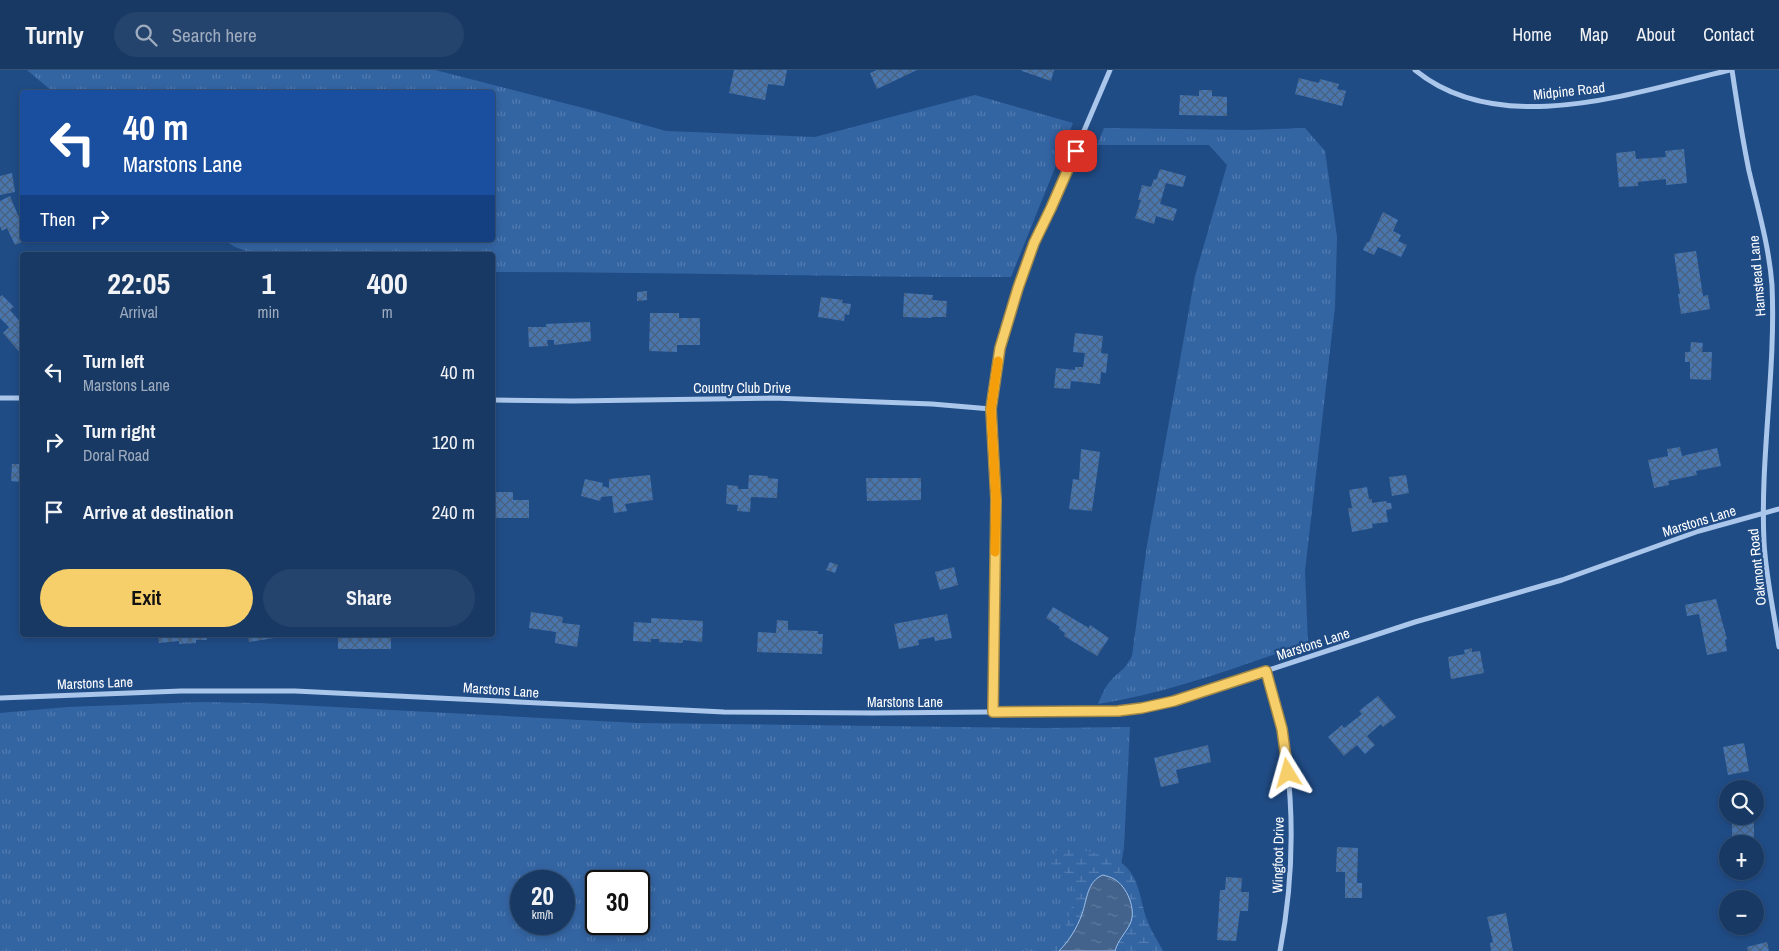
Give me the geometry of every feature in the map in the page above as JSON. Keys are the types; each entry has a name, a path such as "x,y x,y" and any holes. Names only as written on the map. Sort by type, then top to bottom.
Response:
{"street":[{"path":"993,712 996,500 991,409 1000,348 1034,243 1055,200 1110,70"},
{"name":"Midpine Road","path":"1415,70 1444,88 1466,97 1515,106 1552,107 1611,98 1730,70"},
{"name":"Hamstead Lane","path":"1730,70 1749,170 1761,217 1772,284 1764,514"},
{"path":"0,398 20,398"},
{"name":"Country Club Drive","path":"495,400 574,401 773,398 932,404 991,409"},
{"name":"Marstons Lane","path":"0,698 181,691 296,691 724,712 1118,711 1174,701 1415,622 1559,581 1699,531 1779,509"},
{"name":"Oakmont Road","path":"1764,514 1765,560 1779,647"},
{"name":"Wingfoot Drive","path":"1266,671 1282,729 1288,773 1292,842 1289,893 1280,951"}],"green space":[{"path":"27,70 435,70 666,131 815,137 975,95 1073,123 1011,277 495,272 495,252 249,252 227,242 495,242 495,90 51,90"},
{"path":"1104,128 1248,130 1305,128 1325,151 1337,237 1335,307 1305,571 1308,643 1178,686 1098,704 1108,684 1126,666 1132,656 1147,545 1195,276 1227,165 1209,145 1097,145"},
{"path":"201,702 259,703 637,723 1046,728 1130,727 1124,847 1107,951 0,951 0,713 68,707"},
{"path":"1064,845 1111,858 1123,864 1129,870 1139,890 1149,924 1163,951 1115,951 1118,941 1131,923 1085,903 1075,929 1059,951 1024,951 1053,944 1059,939 1066,927 1074,898 1074,884 1067,874 1049,864 1056,851"}],"water":[{"path":"1103,875 1119,882 1127,893 1131,905 1132,918 1130,924 1115,951 1059,951 1078,924 1091,886"}],"building":[{"path":"734,70 787,70 784,86 768,84 765,100 729,93"},
{"path":"877,70 917,70 877,89 870,73"},
{"path":"1022,70 1054,70 1051,81 1022,71"},
{"path":"1299,78 1319,83 1320,79 1339,84 1337,89 1346,91 1342,106 1295,94"},
{"path":"1199,90 1212,90 1212,96 1227,97 1227,116 1179,115 1180,95 1199,96"},
{"path":"1684,149 1687,183 1666,185 1666,179 1638,182 1638,186 1619,187 1616,153 1635,151 1636,159 1666,157 1665,151"},
{"path":"1160,169 1186,176 1183,187 1166,183 1160,204 1177,209 1173,221 1156,216 1154,224 1135,218 1141,200 1138,200 1142,185 1151,187"},
{"path":"12,173 15,192 0,195 0,176"},
{"path":"10,196 20,220 20,242 22,242 15,245 7,228 2,231 0,226 0,201"},
{"path":"1383,212 1398,220 1393,231 1401,235 1398,241 1407,245 1401,257 1378,247 1374,255 1363,250 1367,242 1369,242"},
{"path":"1696,251 1703,296 1708,295 1710,309 1681,314 1674,254"},
{"path":"647,291 647,300 637,301 637,292"},
{"path":"904,293 933,295 932,300 947,301 946,317 903,317"},
{"path":"2,295 14,307 10,310 20,322 20,353 3,333 9,327 0,318 0,297"},
{"path":"821,297 843,300 842,303 851,304 849,315 845,314 844,321 818,317"},
{"path":"650,313 679,313 679,318 700,318 700,345 677,345 677,352 649,351"},
{"path":"590,322 591,341 554,345 554,340 547,340 548,346 529,347 528,327 546,327 546,324"},
{"path":"1075,333 1103,336 1101,353 1108,354 1106,373 1101,372 1100,384 1071,381 1070,389 1054,388 1056,368 1075,370 1075,367 1083,367 1085,353 1073,352"},
{"path":"1691,342 1703,343 1702,352 1712,352 1711,380 1690,379 1690,362 1685,362 1685,352 1690,352"},
{"path":"1680,447 1682,456 1717,448 1721,466 1696,471 1697,475 1668,481 1669,485 1654,488 1648,460 1668,456 1667,449"},
{"path":"1081,449 1100,452 1092,511 1069,509 1073,479 1079,480"},
{"path":"12,464 20,464 20,482 11,481"},
{"path":"650,475 653,500 625,504 627,511 614,513 612,496 601,497 600,501 581,496 585,479 603,483 602,486 609,488 609,479"},
{"path":"749,475 768,476 768,478 778,479 777,498 751,497 750,512 737,511 738,505 726,504 727,485 738,486 738,489 748,489"},
{"path":"1406,475 1409,493 1392,496 1389,477"},
{"path":"866,478 921,478 921,500 867,501"},
{"path":"1367,487 1369,499 1372,499 1372,503 1386,501 1391,503 1392,509 1386,510 1388,522 1372,524 1373,528 1352,532 1348,508 1352,508 1349,490"},
{"path":"495,492 513,492 513,500 529,500 529,518 495,518"},
{"path":"830,562 838,565 835,573 826,570"},
{"path":"954,567 958,585 940,590 935,572"},
{"path":"1716,599 1727,639 1725,640 1727,651 1707,655 1699,614 1687,616 1685,605"},
{"path":"1053,607 1089,628 1090,625 1109,638 1097,656 1064,636 1065,633 1059,629 1060,627 1046,618"},
{"path":"531,612 563,617 562,623 580,625 577,647 555,643 556,632 529,628"},
{"path":"947,614 952,638 935,641 934,637 918,640 919,645 899,649 894,624"},
{"path":"651,618 703,621 702,642 683,640 683,643 659,642 659,639 651,639 651,642 633,641 634,622 651,623"},
{"path":"777,620 788,621 788,630 818,631 818,634 823,634 822,654 757,652 758,632 776,633"},
{"path":"158,637 206,637 207,640 196,640 196,643 179,644 179,641 159,643"},
{"path":"248,637 274,637 274,638 249,642"},
{"path":"338,637 391,637 391,649 338,649"},
{"path":"1472,648 1472,652 1480,651 1484,673 1451,679 1448,657 1465,654 1464,650"},
{"path":"1378,696 1396,717 1383,727 1381,724 1367,736 1375,745 1365,754 1357,745 1344,756 1328,737 1342,725 1344,728 1362,714 1359,711"},
{"path":"1744,743 1749,771 1728,775 1723,747"},
{"path":"1208,745 1211,762 1176,770 1179,783 1161,787 1154,758"},
{"path":"1732,825 1754,825 1754,835 1732,835"},
{"path":"1337,847 1358,848 1357,883 1362,883 1362,898 1345,898 1345,872 1336,872"},
{"path":"1226,877 1242,878 1241,892 1249,892 1248,911 1240,911 1236,941 1217,940 1220,890 1225,890"},
{"path":"1506,913 1513,951 1491,951 1490,943 1493,942 1487,917"},
{"path":"1767,942 1769,951 1748,951 1747,947"}],"slow traffic":[{"path":"995,552 996,500 991,409 998,361"}],"route":[{"path":"1076,151 1034,243 1000,348 991,409 996,500 993,712 1118,711 1142,708 1174,701 1266,671 1282,729 1288,773"}]}
